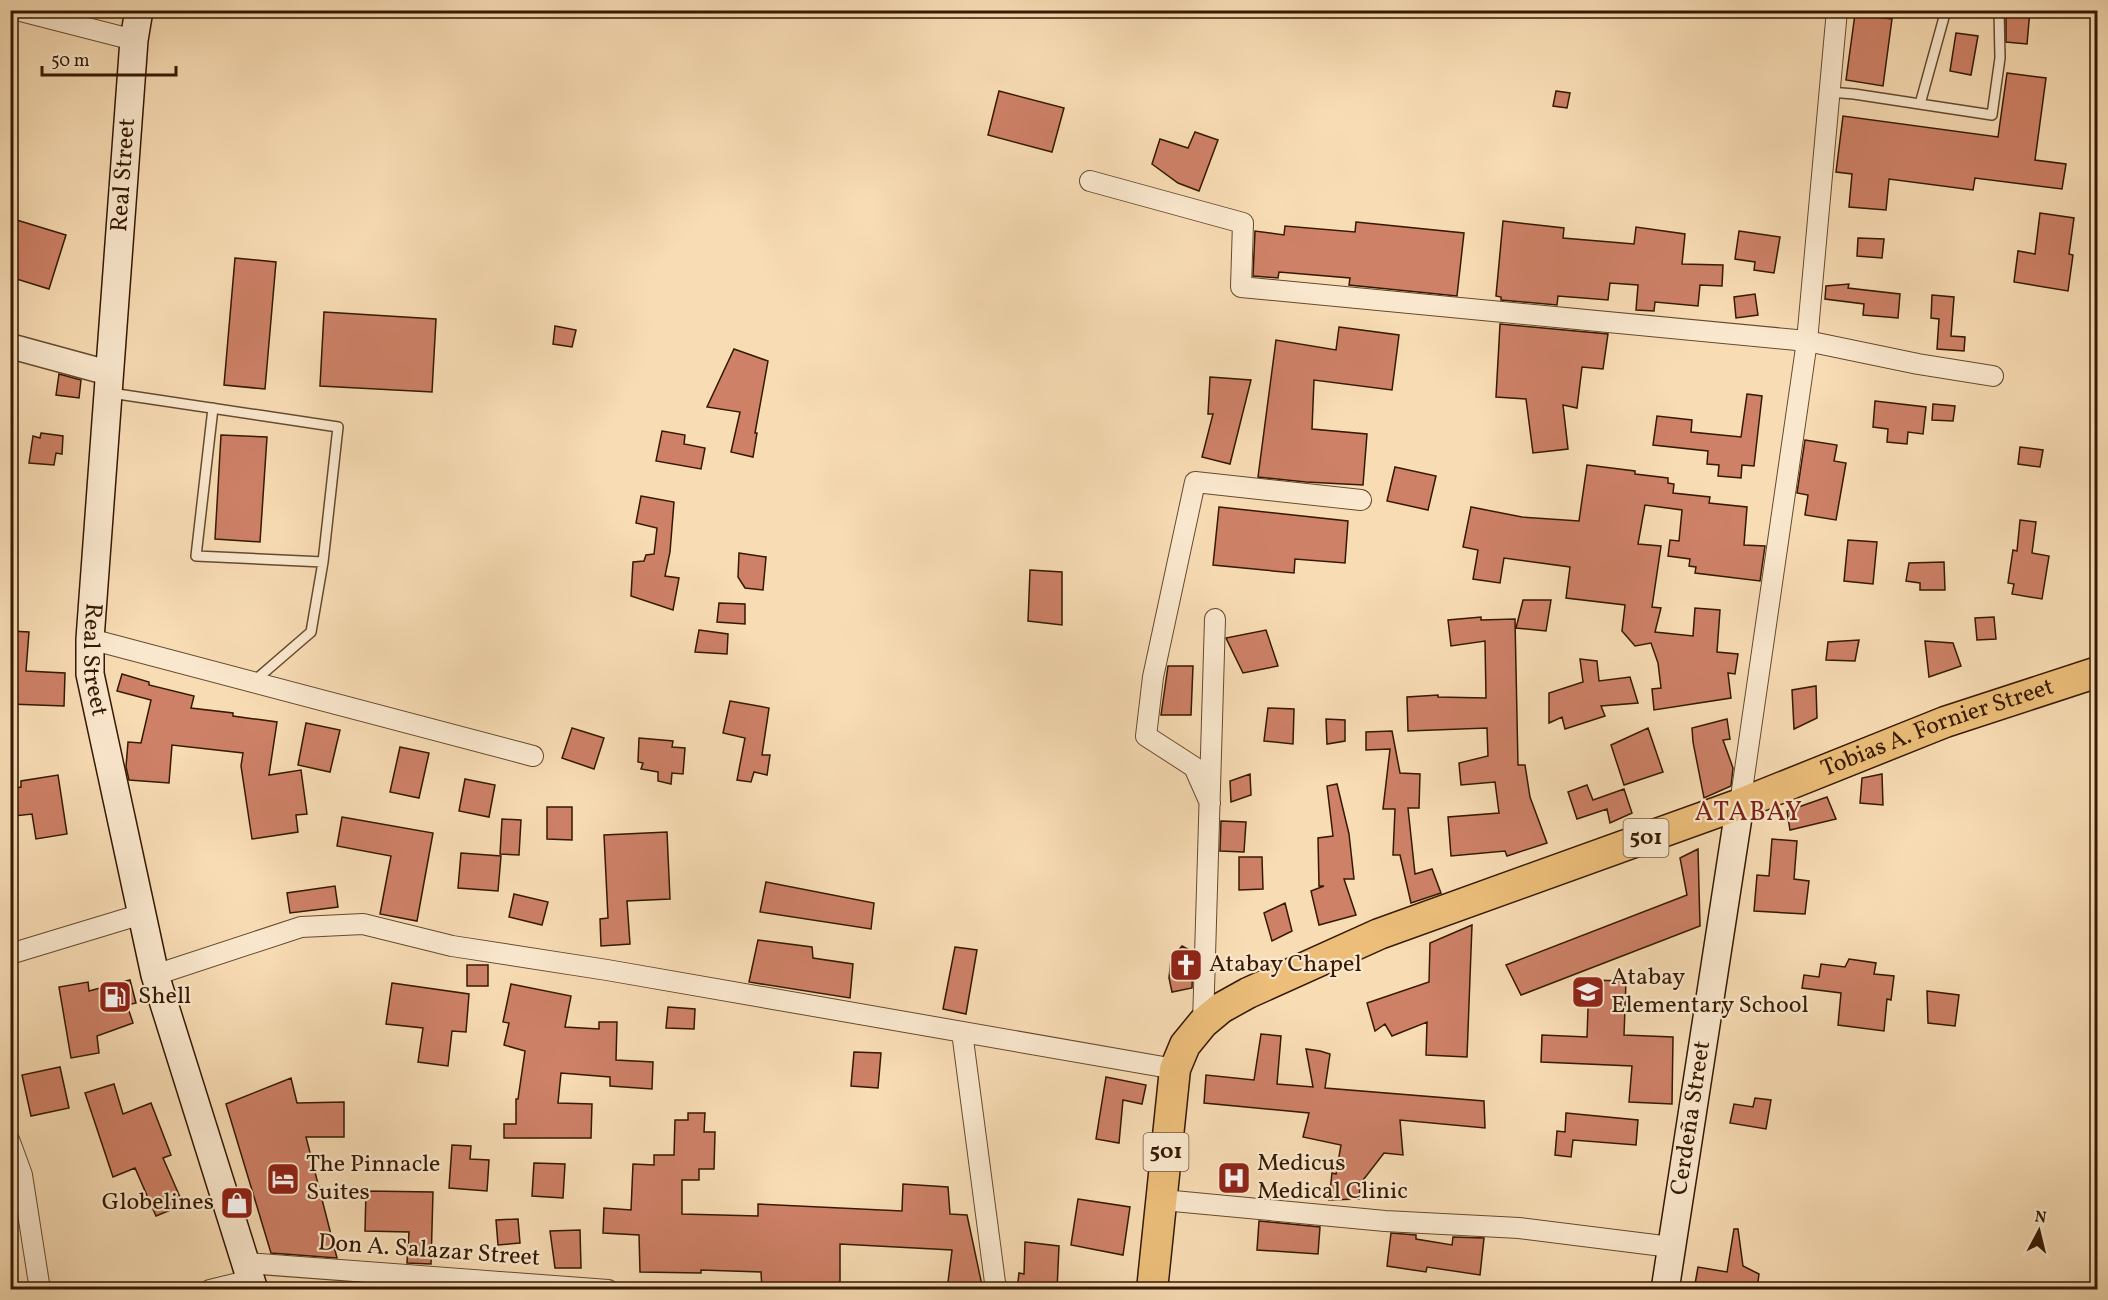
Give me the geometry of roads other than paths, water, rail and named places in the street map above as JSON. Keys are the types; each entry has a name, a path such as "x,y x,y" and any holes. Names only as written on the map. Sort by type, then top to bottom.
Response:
{"main road":[{"name":"Real Street","path":"139,10 134,40 108,383 90,639 90,674 155,975 250,1278"},
{"name":"Tobias A. Fornier Street","path":"1152,1290 1175,1069 1185,1045 1203,1023 1221,1008 1248,993 1379,934 1740,804 1945,722 2097,672"},
{"name":"Cerdeña Street","path":"1665,1290 1740,804"}],"street":[{"path":"17,10 134,40"},
{"path":"1740,804 1807,341 1837,10"},
{"path":"1090,181 1243,223 1241,287 1807,341 1918,364 1993,376"},
{"path":"10,346 108,383"},
{"path":"1210,803 1194,767 1146,736 1154,677 1195,482 1361,500"},
{"path":"1203,1023 1215,620"},
{"path":"90,639 532,756"},
{"path":"10,954 142,914"},
{"path":"155,975 301,927 363,924 452,946 607,970 1175,1069"},
{"path":"962,1032 996,1290"},
{"path":"10,1142 40,1290"},
{"path":"1163,1200 1397,1222 1496,1226 1671,1247"},
{"name":"Don A. Salazar Street","path":"210,1290 250,1278 608,1290"}],"lane":[{"path":"1920,104 1946,10"},
{"path":"1829,92 1992,115 2000,58 1999,10"},
{"path":"108,383 213,408 338,427 323,562 311,632 253,682"},
{"path":"213,408 196,556 323,562"}],"place":[{"name":"Atabay Chapel","path":"1186,965"},
{"name":"Atabay Elementary School","path":"1588,992"},
{"name":"Shell","path":"115,997"},
{"name":"Medicus Medical Clinic","path":"1234,1178"},
{"name":"The Pinnacle Suites","path":"283,1179"},
{"name":"Globelines","path":"237,1203"}],"district":[{"name":"ATABAY","path":"1749,813"}]}
